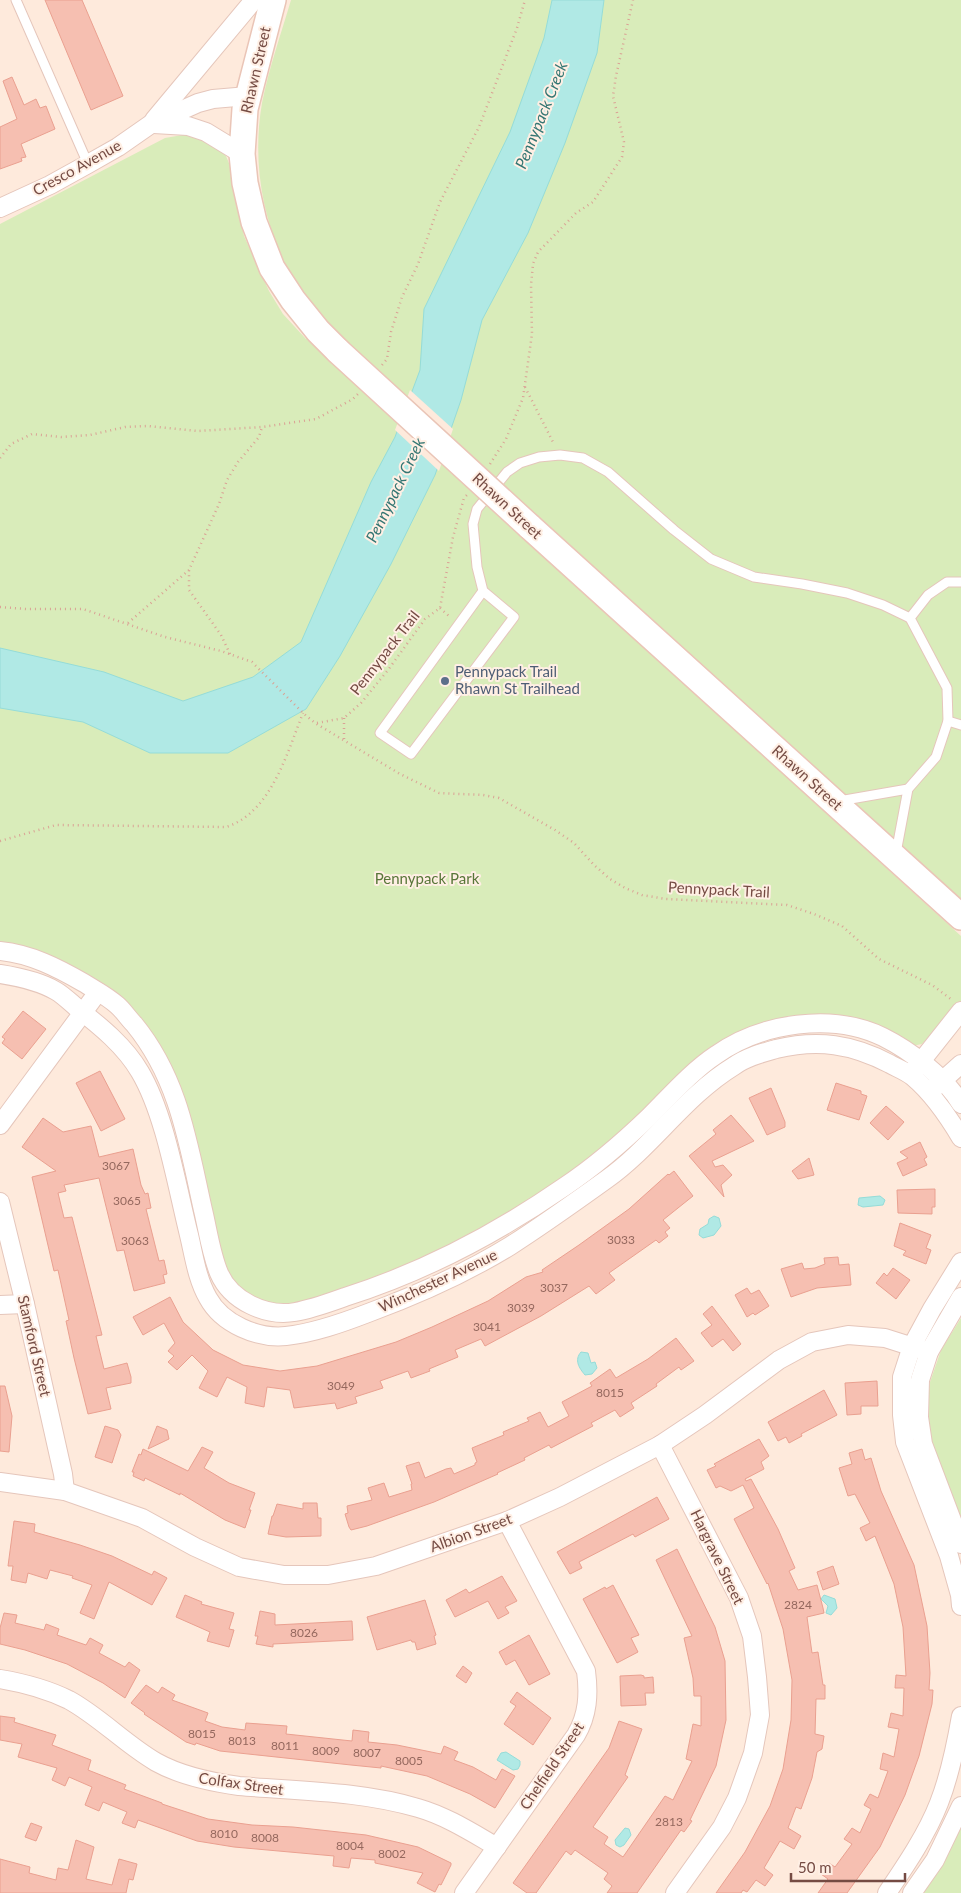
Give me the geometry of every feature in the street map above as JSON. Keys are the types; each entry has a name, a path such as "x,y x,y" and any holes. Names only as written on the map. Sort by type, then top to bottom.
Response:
{"main road":[{"name":"Rhawn Street","path":"273,0 248,96 242,154 245,183 254,222 272,268 293,300 318,331 338,351 961,916"}],"street":[{"name":"Cresco Avenue","path":"151,124 200,67 235,20 254,0"},
{"name":"Cresco Avenue","path":"0,208 50,185 88,164 118,147 151,124 198,103 213,99 248,96"},
{"path":"151,124 188,126 206,132 242,154"},
{"name":"Winchester Avenue","path":"0,951 44,962 98,992 119,1006 145,1038 169,1079 182,1118 211,1247 220,1274 228,1288 241,1300 278,1313 320,1305 363,1292 416,1272 466,1248 530,1210 604,1157 715,1055 741,1041 766,1031 818,1023 847,1026 874,1033 895,1044 935,1087 955,1093 961,1104"},
{"name":"Winchester Avenue","path":"0,974 23,978 56,991 122,1047 141,1073 160,1122 197,1272 208,1300 235,1324 252,1332 269,1336 288,1336 312,1332 355,1318 408,1298 508,1247 616,1173 645,1147 685,1105 714,1080 736,1064 760,1053 814,1043 844,1046 916,1068"},
{"path":"0,1125 98,992"},
{"path":"916,1068 958,1006"},
{"path":"935,1087 961,1064"},
{"name":"Winchester Avenue","path":"935,1087 941,1107 961,1138"},
{"path":"604,1157 616,1173"},
{"name":"Stamford Street","path":"0,1202 25,1304 63,1474 65,1491"},
{"path":"961,1262 912,1346 902,1377 902,1415 905,1442 949,1556 960,1595 961,1606"},
{"path":"961,1297 929,1352 920,1380 919,1417 923,1444 961,1544"},
{"path":"0,1305 25,1304"},
{"path":"288,1312 288,1336"},
{"name":"Albion Street","path":"0,1482 65,1491 142,1518 195,1547 239,1567 284,1575 328,1576 376,1566 507,1521 560,1497 660,1444 705,1415 779,1360 812,1342 848,1335 885,1338 929,1352"},
{"name":"Hargrave Street","path":"660,1444 740,1598 752,1636 758,1677 760,1715 753,1753 737,1798 722,1828 674,1893"},
{"name":"Chelfield Street","path":"464,1893 580,1728 586,1708 588,1689 586,1672 507,1521"},
{"name":"Colfax Street","path":"0,1679 20,1682 49,1691 70,1701 154,1761 174,1771 217,1783 239,1786 378,1798 419,1808 452,1821 497,1847"},
{"path":"887,1893 916,1849 939,1804 955,1752 961,1716"},
{"path":"912,1893 935,1860 961,1806"}],"lane":[{"path":"16,0 88,164"},
{"path":"483,591 380,733 411,754 514,617 483,591 473,524 477,509 507,472 520,464 539,457 560,455 582,458 608,472 674,530 712,559 754,577 847,593 883,605 910,618 947,688 948,721 936,757 908,789 895,858"},
{"path":"910,618 928,595 947,582 961,582"},
{"path":"948,721 961,725"},
{"path":"833,801 908,789"}],"path":[{"path":"381,366 387,359 391,332 402,297 418,264 440,202 479,127 517,28 525,0"},
{"path":"489,465 506,439 523,398 532,334 531,285 535,258 538,252 560,228 576,213 593,202 622,157 624,142 613,96 633,0"},
{"path":"525,387 560,455"},
{"path":"0,458 11,444 32,434 80,435 124,427 148,426 198,431 262,427 316,419 353,399 359,392"},
{"path":"128,624 189,570 210,526 227,480 238,462 259,437 262,427"},
{"name":"Pennypack Trail","path":"344,718 361,703 424,619 440,608 453,537 464,498 469,492"},
{"path":"189,570 190,590 221,635 230,654"},
{"name":"Pennypack Trail","path":"0,607 83,609 165,638 230,654 252,662 315,723 400,774 439,793 483,795 498,798 556,830 574,843 610,879 625,888 666,899 787,905 814,914 842,926 879,960 936,988 958,1006"},
{"path":"0,841 56,825 226,827 238,823 254,810 276,778 303,713"},
{"path":"315,723 344,718 344,740"}],"green space":[{"name":"Pennypack Park","path":"291,0 961,0 961,900 543,521 525,539 961,936 961,1002 922,1044 912,1046 908,1041 766,1024 642,1115 559,1184 428,1261 285,1309 243,1294 224,1269 204,1180 130,1012 0,945 0,224 165,138 188,134 215,143 226,156 231,168 244,236 269,291 283,314 306,339 322,319 299,289 277,245 263,199 258,151 262,103"},
{"path":"961,1318 961,1518 932,1452 927,1406 930,1382 941,1350"},
{"path":"961,1822 961,1893 920,1893"}],"water":[{"name":"Pennypack Creek","path":"552,0 604,0 597,53 565,143 528,233 482,320 461,400 435,475 391,564 340,656 306,709 228,753 150,753 83,722 0,708 0,648 104,672 183,701 253,677 301,642 371,482 395,437 420,370 424,309 510,132 544,38"},
{"path":"880,1196 885,1200 883,1205 863,1207 858,1205 859,1198"},
{"path":"714,1216 719,1218 721,1226 714,1235 703,1238 699,1235 700,1229 708,1224 709,1219"},
{"path":"581,1352 588,1353 591,1363 595,1362 597,1368 592,1374 585,1375 579,1367 578,1358"},
{"path":"824,1595 835,1599 837,1608 831,1615 826,1613 828,1606 821,1599"},
{"path":"506,1752 520,1761 518,1769 513,1770 497,1760 501,1753"},
{"path":"625,1828 629,1829 631,1835 624,1845 620,1847 616,1845 615,1840"}],"pier":[{"path":"410,390 453,429 439,471 395,430"}],"building":[{"path":"45,0 82,0 123,96 91,110"},
{"path":"12,77 24,105 36,99 40,108 46,106 55,129 21,144 26,157 21,158 22,161 0,169 0,127 17,119 3,81"},
{"path":"23,1011 46,1029 22,1059 2,1043 5,1039 2,1037"},
{"path":"100,1071 125,1119 101,1131 76,1083"},
{"path":"836,1083 861,1091 861,1094 867,1096 859,1120 827,1110"},
{"path":"771,1088 785,1122 785,1127 767,1135 749,1098"},
{"path":"886,1106 904,1122 888,1140 870,1123"},
{"path":"731,1115 754,1141 712,1161 715,1167 723,1165 732,1175 721,1185 724,1197 689,1156 716,1134 713,1130"},
{"path":"43,1118 63,1132 91,1126 99,1157 133,1149 141,1185 145,1194 148,1193 151,1208 146,1209 159,1261 164,1260 167,1274 163,1275 165,1283 134,1291 124,1250 117,1251 99,1178 64,1185 66,1191 58,1193 64,1218 72,1217 102,1335 96,1336 104,1369 127,1363 131,1377 131,1383 106,1388 111,1409 88,1414 66,1321 69,1320 58,1270 54,1271 32,1177 56,1171 22,1147"},
{"path":"920,1142 927,1157 924,1159 927,1165 903,1176 897,1163 908,1158 900,1152"},
{"path":"809,1158 814,1175 798,1179 792,1171"},
{"path":"674,1171 693,1196 663,1220 670,1228 665,1232 668,1236 659,1243 656,1240 609,1273 615,1280 596,1294 589,1286 541,1316 485,1346 481,1339 455,1350 458,1357 429,1369 430,1371 411,1378 408,1371 380,1381 383,1388 355,1397 357,1403 337,1409 335,1403 294,1408 290,1390 267,1387 264,1407 245,1403 247,1387 227,1377 217,1397 199,1388 208,1371 192,1355 177,1370 168,1362 174,1356 168,1351 175,1343 164,1323 143,1335 133,1317 170,1297 183,1322 213,1350 243,1365 280,1371 317,1366 396,1342 488,1301 526,1277 543,1272 542,1270 629,1209 668,1174"},
{"path":"935,1189 935,1207 932,1207 932,1214 898,1213 897,1190"},
{"path":"900,1223 931,1235 926,1248 931,1250 926,1264 903,1255 906,1251 894,1246"},
{"path":"838,1257 839,1265 849,1264 851,1285 817,1288 791,1297 781,1269 802,1263 804,1269 815,1268 825,1264 824,1258"},
{"path":"893,1268 910,1280 896,1299 876,1283 884,1273 887,1276"},
{"path":"747,1288 751,1294 759,1290 769,1306 755,1315 753,1313 747,1317 735,1295"},
{"path":"712,1306 741,1344 733,1351 723,1339 712,1347 701,1333 712,1325 703,1314"},
{"path":"676,1338 694,1361 681,1370 679,1367 656,1384 657,1386 631,1403 634,1408 620,1417 615,1410 591,1423 593,1426 551,1448 549,1445 498,1474 434,1502 367,1526 351,1530 349,1527 345,1514 348,1513 347,1506 372,1500 368,1488 384,1483 389,1497 412,1490 406,1466 419,1462 425,1478 451,1468 454,1474 475,1465 477,1462 472,1448 504,1435 503,1432 529,1421 527,1418 540,1412 548,1427 569,1416 562,1402 592,1386 590,1383 610,1369 616,1378 648,1359"},
{"path":"877,1381 878,1406 861,1406 861,1414 847,1415 845,1383"},
{"path":"0,1386 5,1386 12,1416 9,1452 0,1451"},
{"path":"824,1390 837,1415 801,1434 802,1436 789,1443 786,1437 778,1441 768,1422"},
{"path":"105,1426 118,1430 121,1435 112,1463 95,1457"},
{"path":"157,1426 167,1430 169,1439 148,1449"},
{"path":"759,1439 769,1456 761,1462 764,1469 745,1479 746,1481 751,1479 778,1529 795,1568 789,1571 798,1590 817,1585 823,1608 824,1613 807,1617 812,1653 818,1652 823,1685 825,1685 825,1699 816,1699 815,1734 824,1736 822,1749 817,1752 812,1778 801,1809 796,1807 788,1828 801,1836 794,1849 780,1841 764,1868 773,1875 765,1886 756,1880 747,1892 743,1890 741,1893 716,1893 745,1852 770,1806 783,1769 791,1720 792,1680 783,1629 768,1583 734,1519 754,1508 743,1485 731,1491 720,1486 716,1488 707,1470 716,1466 714,1464"},
{"path":"202,1447 213,1452 204,1468 229,1483 255,1493 245,1528 225,1520 180,1493 180,1495 145,1478 144,1481 133,1476 134,1472 132,1472 143,1449 188,1471"},
{"path":"862,1449 865,1460 871,1458 881,1491 914,1565 927,1626 930,1673 929,1690 933,1690 932,1704 919,1756 905,1795 880,1847 847,1893 818,1893 828,1879 821,1874 829,1863 835,1867 852,1844 844,1839 852,1828 860,1833 871,1809 864,1805 870,1794 878,1798 888,1771 880,1769 883,1753 894,1757 899,1729 888,1727 891,1713 903,1716 904,1688 895,1688 896,1675 906,1676 903,1627 894,1584 875,1536 866,1541 860,1528 870,1523 855,1494 848,1496 839,1468 852,1464 849,1453"},
{"path":"657,1497 669,1519 635,1537 633,1534 579,1562 582,1568 570,1574 557,1552"},
{"path":"303,1503 317,1503 318,1518 321,1518 321,1536 286,1537 268,1534 277,1504 303,1509"},
{"path":"14,1521 35,1524 34,1532 112,1556 152,1575 154,1571 167,1578 152,1605 109,1582 94,1619 80,1613 92,1585 72,1578 73,1576 50,1570 47,1579 28,1573 26,1583 11,1580 13,1566 8,1566"},
{"path":"677,1549 715,1627 725,1661 726,1720 716,1766 690,1820 692,1821 684,1832 681,1830 637,1893 607,1893 612,1886 604,1879 608,1873 575,1850 571,1855 566,1851 536,1893 527,1893 513,1883 609,1748 619,1721 642,1729 625,1775 628,1777 593,1827 608,1837 604,1844 623,1857 665,1796 673,1800 692,1761 686,1759 693,1724 701,1726 701,1696 694,1696 693,1678 684,1638 692,1636 656,1560"},
{"path":"833,1566 839,1584 823,1590 817,1572"},
{"path":"502,1576 517,1601 505,1607 509,1613 498,1619 488,1601 455,1617 446,1600 466,1589 469,1593"},
{"path":"613,1585 639,1635 631,1638 638,1652 617,1663 583,1599 605,1587 606,1589"},
{"path":"185,1595 202,1602 201,1604 234,1613 229,1629 234,1630 229,1647 207,1641 210,1632 176,1617"},
{"path":"425,1600 436,1635 434,1636 436,1644 417,1650 415,1642 411,1640 377,1650 367,1617"},
{"path":"260,1611 275,1614 275,1625 352,1621 353,1640 273,1644 273,1647 256,1644 258,1636 255,1636"},
{"path":"4,1613 17,1615 15,1623 44,1630 46,1624 59,1629 57,1635 86,1645 90,1638 103,1645 99,1653 125,1667 129,1662 140,1670 125,1698 103,1683 67,1664 0,1644 0,1628"},
{"path":"529,1635 550,1674 529,1685 515,1660 506,1665 499,1652"},
{"path":"463,1666 472,1673 466,1683 456,1676"},
{"path":"641,1675 644,1678 653,1677 654,1693 645,1693 646,1705 621,1706 620,1676"},
{"path":"146,1685 158,1693 162,1687 175,1695 172,1700 208,1713 205,1721 222,1727 245,1730 246,1723 287,1726 286,1734 352,1741 353,1730 369,1732 368,1742 397,1745 441,1754 444,1746 458,1752 454,1760 473,1767 496,1780 502,1769 515,1776 495,1808 470,1794 427,1776 381,1766 381,1768 220,1751 196,1743 195,1745 186,1742 131,1703"},
{"path":"517,1692 551,1718 533,1745 504,1724 516,1706 510,1702"},
{"path":"0,1716 15,1718 14,1722 56,1735 52,1745 91,1760 88,1770 126,1785 124,1789 162,1804 208,1819 252,1825 293,1827 366,1835 418,1847 451,1863 451,1865 441,1885 439,1884 435,1892 417,1883 423,1873 375,1863 375,1860 351,1858 349,1868 333,1866 334,1856 234,1847 197,1841 138,1820 135,1828 122,1823 127,1812 103,1802 99,1811 85,1805 92,1787 69,1777 65,1786 52,1780 57,1768 18,1757 22,1744 0,1740"},
{"path":"31,1823 42,1827 36,1841 25,1837"},
{"path":"76,1840 94,1847 86,1879 112,1885 119,1859 137,1864 133,1880 129,1879 126,1893 0,1893 0,1859 30,1867 29,1873 56,1880 58,1868 68,1870"}],"place":[{"name":"Pennypack Trail Rhawn St Trailhead","path":"445,681"}]}
